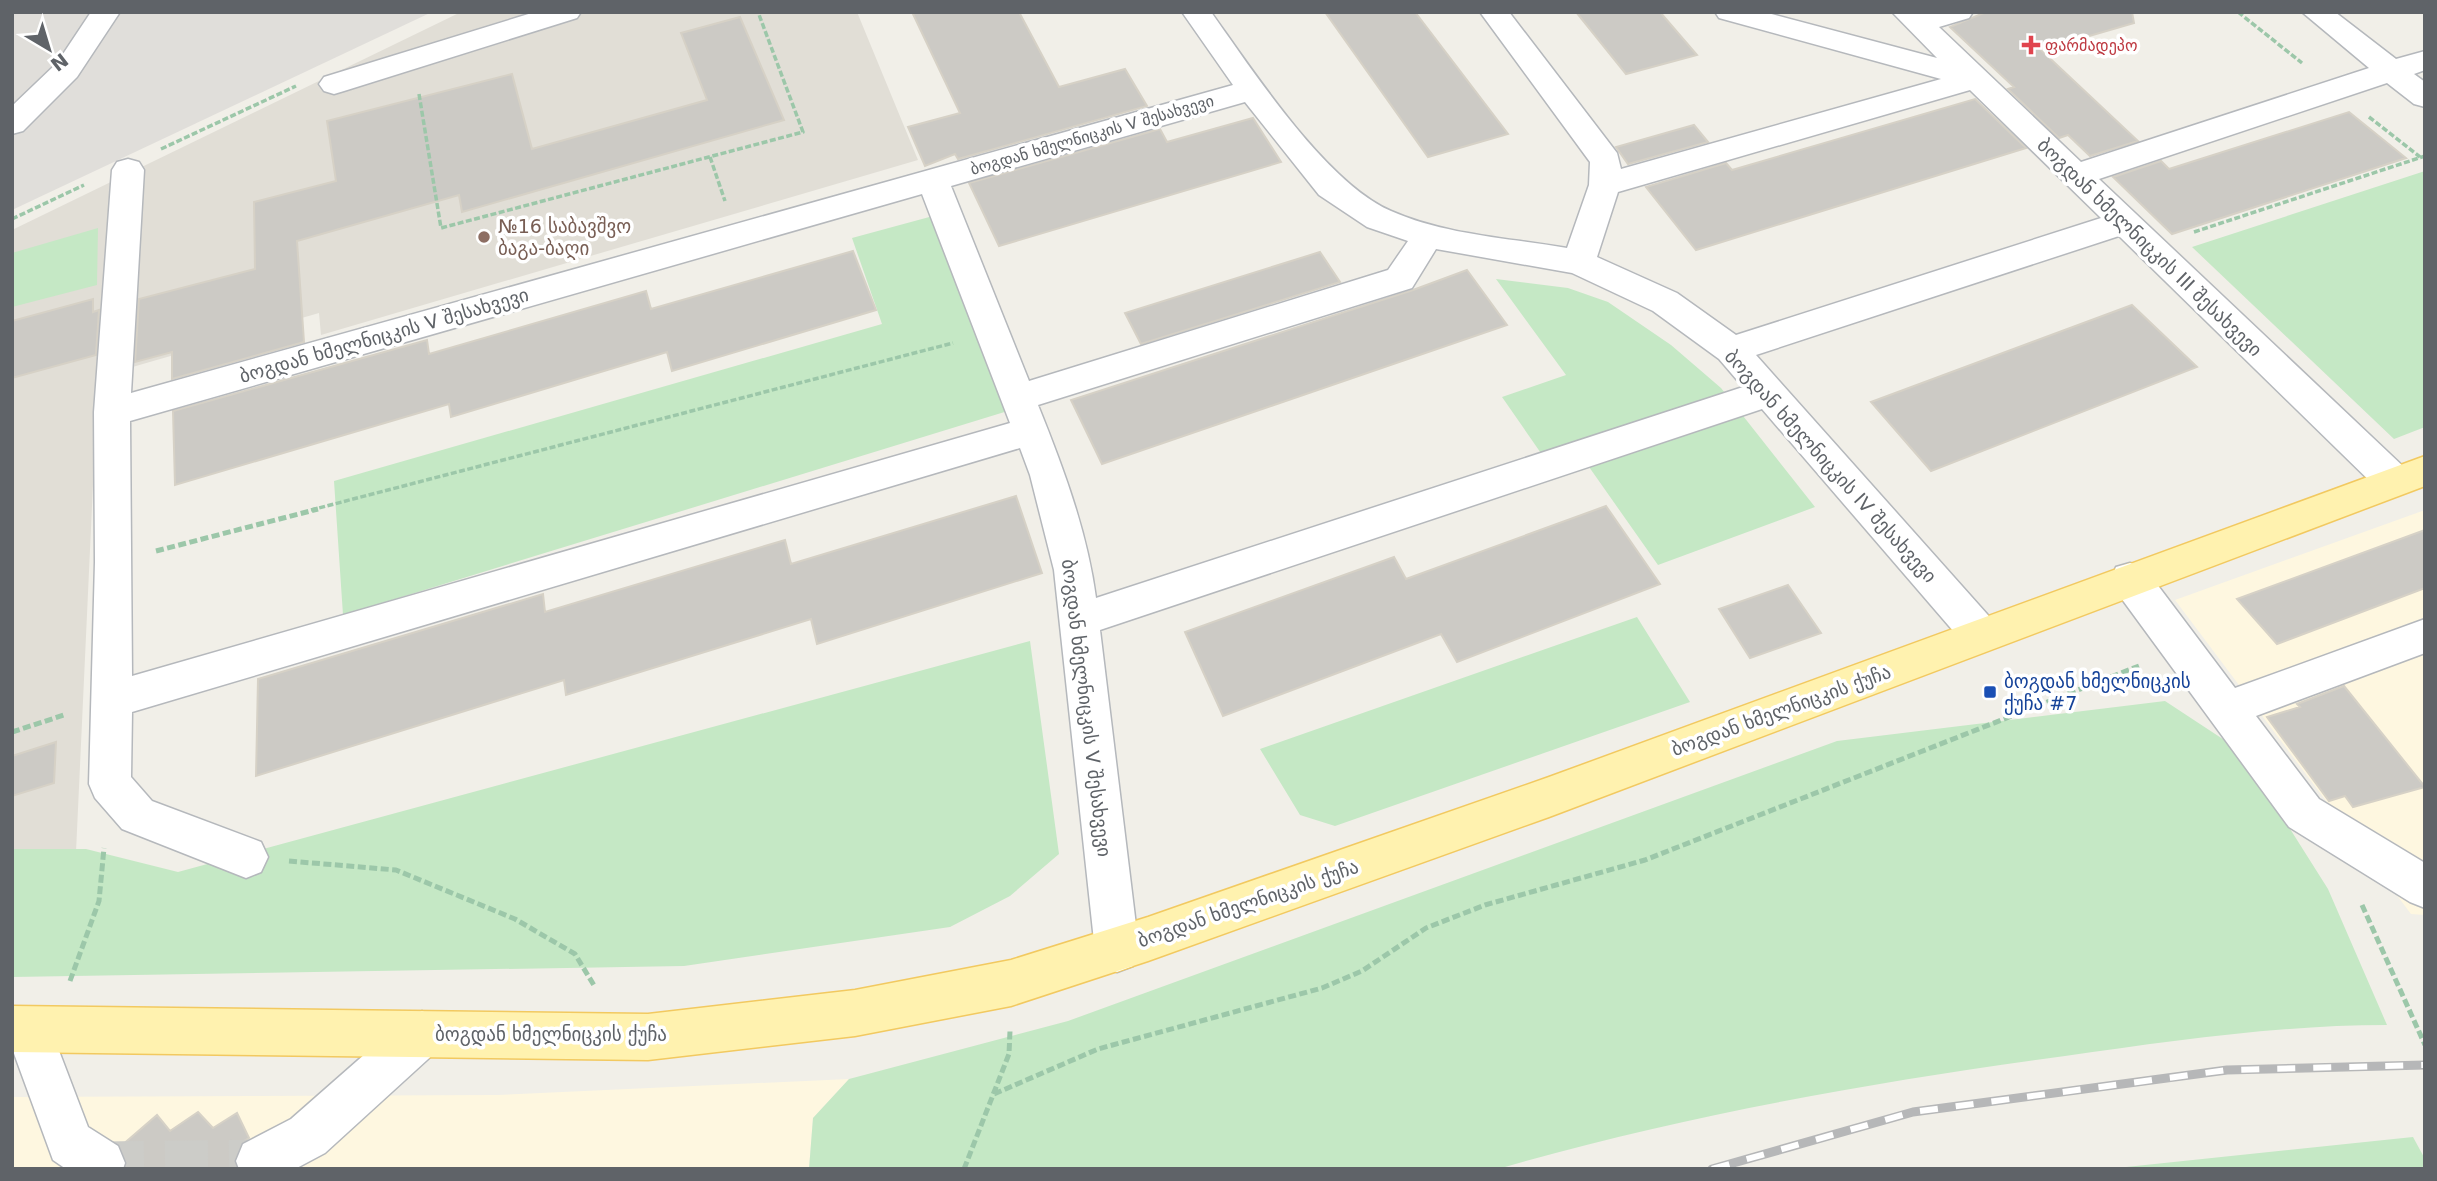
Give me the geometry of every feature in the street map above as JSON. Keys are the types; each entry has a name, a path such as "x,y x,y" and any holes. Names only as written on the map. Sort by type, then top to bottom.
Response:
{"main road":[{"name":"ბოგდან ხმელნიცკის ქუჩა","path":"31,1030 648,1037 855,1013 1011,982 1116,950 1536,802 2409,476"}],"street":[{"path":"12,124 67,71 106,12"},
{"path":"334,84 567,12"},
{"name":"ბოგდან ხმელნიცკის IV შესახვევი","path":"1196,12 1252,90 1330,187 1378,219 1428,236 1579,262 1665,302 1731,350 1981,635"},
{"path":"1493,12 1606,161 1605,185 1579,262"},
{"path":"1729,12 1975,79"},
{"path":"1912,18 1959,12"},
{"path":"2316,12 2425,97"},
{"name":"ბოგდან ხმელნიცკის III შესახვევი","path":"1912,18 2150,247 2409,476"},
{"path":"2076,175 2425,60"},
{"path":"1605,185 1975,79"},
{"name":"ბოგდან ხმელნიცკის V შესახვევი","path":"112,412 1252,90"},
{"path":"139,162 112,412 114,562 110,784 137,815 246,857"},
{"name":"ბოგდან ხმელნიცკის V შესახვევი","path":"933,181 1048,475 1073,570 1116,950"},
{"path":"1731,350 2124,222"},
{"path":"111,700 1024,414 1400,279 1428,236"},
{"path":"1079,620 1768,393"},
{"path":"2130,579 2304,813 2425,887"},
{"path":"2227,709 2425,636"},
{"path":"31,1030 70,1143 100,1163"},
{"path":"260,1161 308,1136 422,1034"}],"path":[{"path":"413,60 441,228 803,132 758,12"},
{"path":"139,162 301,83"},
{"path":"2150,247 2425,156"},
{"path":"710,157 736,235"},
{"path":"12,219 88,183"},
{"path":"114,562 992,333"},
{"path":"994,1094 1098,1049 1322,989 1362,971 1426,928 1473,910 1645,860 2182,649"},
{"path":"31,1030 99,901 110,784"},
{"path":"246,857 396,870 515,919 575,954 625,1036"},
{"path":"2356,895 2425,1045"},
{"path":"964,1169 1009,1054 1011,982"}],"shaded area":[{"path":"12,12 432,12 12,210"},
{"path":"461,12 857,12 918,160 321,335 319,313 98,377 76,852 12,870 12,230"},
{"path":"2425,510 2425,915 2411,914 2175,600"},
{"path":"849,1079 813,1118 809,1169 12,1169 12,1097 498,1095"}],"green space":[{"path":"2425,171 2425,427 2394,439 2192,247"},
{"path":"933,216 1011,410 343,615 334,481 882,324 852,238"},
{"path":"98,228 97,285 12,307 12,253"},
{"path":"1496,279 1568,288 1608,302 1671,345 1721,388 1815,507 1658,565 1575,447 1545,459 1502,397 1566,375"},
{"path":"1637,617 1690,702 1335,826 1300,815 1260,749"},
{"path":"1030,641 1059,854 1010,896 950,927 684,966 12,977 12,849 86,849 178,872"},
{"path":"2165,701 2241,751 2328,889 2387,1025 2226,1035 1922,1077 1709,1116 1498,1169 809,1169 813,1118 849,1079 1068,1021 1837,741"},
{"path":"2413,1137 2425,1159 2425,1169 2107,1169"}],"building":[{"path":"912,12 1019,12 1059,87 1125,69 1147,106 958,159 955,154 925,166 908,127 960,113"},
{"path":"1325,12 1415,12 1508,134 1428,157"},
{"path":"1576,12 1660,12 1697,55 1626,74"},
{"path":"1986,12 2132,12 2134,23 2041,50 2138,141 2090,156 2068,135 2059,138 2008,89 2014,87 1950,27"},
{"path":"740,17 784,120 462,212 459,195 297,241 304,342 172,379 172,352 135,362 139,299 255,269 254,202 336,181 327,121 512,74 532,149 707,100 681,33"},
{"path":"1975,99 2026,148 1696,250 1646,187 1726,163 1732,170"},
{"path":"2349,112 2406,158 2172,234 2113,177 2161,161 2169,169"},
{"path":"1253,118 1281,162 999,246 969,183 1160,129 1167,142"},
{"path":"1694,125 1708,142 1628,164 1616,147"},
{"path":"853,251 876,310 672,371 667,352 451,417 449,404 175,485 173,411 427,340 429,354 646,291 651,309"},
{"path":"1320,252 1340,282 1141,344 1125,313"},
{"path":"1467,270 1507,325 1102,464 1071,400 1413,290"},
{"path":"93,299 93,312 99,310 96,355 12,378 12,321"},
{"path":"2132,305 2197,367 1931,471 1871,402"},
{"path":"1016,496 1042,573 817,644 811,619 566,695 564,680 256,776 258,679 543,594 545,612 785,540 791,564"},
{"path":"1606,506 1660,584 1457,662 1441,634 1223,716 1185,632 1394,557 1406,579"},
{"path":"2425,530 2425,588 2277,644 2237,599"},
{"path":"1788,585 1821,633 1750,658 1719,609"},
{"path":"2344,686 2425,787 2353,807 2345,796 2329,801 2267,717 2300,707 2297,704"},
{"path":"56,742 54,783 12,796 12,756"},
{"path":"198,1112 213,1128 237,1113 249,1138 241,1143 234,1160 236,1169 126,1169 127,1162 121,1146 157,1115 170,1131"}],"tunnel":[{"path":"101,1163 260,1161"}],"railway":[{"path":"1712,1169 1913,1112 2227,1070 2425,1065"}],"place":[{"name":"ფარმადეპო","path":"2031,45"},
{"name":"№16 საბავშვო ბაგა-ბაღი","path":"484,237"},
{"name":"ბოგდან ხმელნიცკის ქუჩა #7","path":"1990,692"}]}
